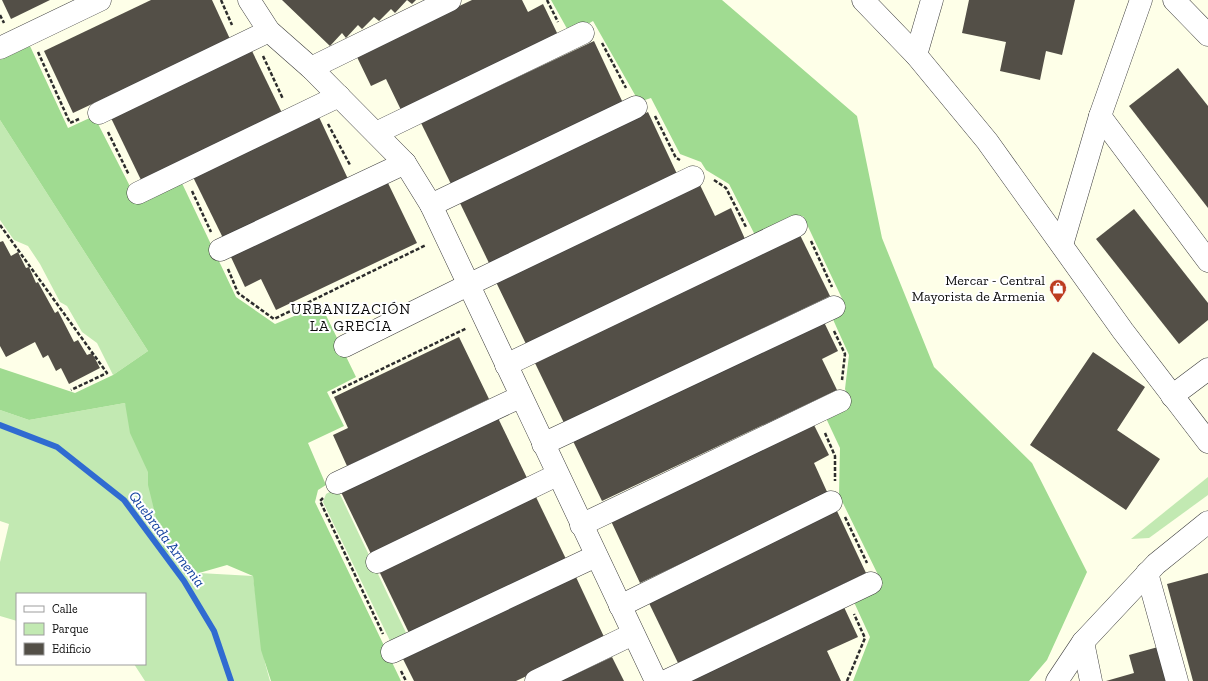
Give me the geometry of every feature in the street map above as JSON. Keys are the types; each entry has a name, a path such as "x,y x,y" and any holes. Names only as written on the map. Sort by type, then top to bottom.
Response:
{"street":[{"path":"0,48 100,0"},
{"path":"249,0 255,38"},
{"path":"311,68 450,0"},
{"path":"863,0 916,55 987,141 1122,331 1208,442"},
{"path":"916,55 932,0"},
{"path":"1062,246 1100,116 1141,0"},
{"path":"1174,0 1208,35"},
{"path":"376,133 583,33"},
{"path":"255,38 311,68 405,163 430,205 656,681"},
{"path":"99,113 255,38"},
{"path":"138,193 338,96"},
{"path":"430,205 636,107"},
{"path":"1100,116 1208,261"},
{"path":"220,250 405,163"},
{"path":"345,346 695,172"},
{"path":"506,365 796,226"},
{"path":"543,444 829,309"},
{"path":"1172,396 1208,369"},
{"path":"337,483 520,397"},
{"path":"581,525 840,401"},
{"path":"377,562 557,475"},
{"path":"620,606 831,502"},
{"path":"1057,681 1083,642 1147,573 1208,522"},
{"path":"392,652 596,556"},
{"path":"1147,573 1177,681"},
{"path":"666,681 871,583"},
{"path":"536,681 633,634"},
{"path":"1083,642 1091,681"}],"path":[{"path":"221,0 255,38 292,118"},
{"path":"583,33 596,31 636,107 649,105 676,158 695,172 726,188 756,246"},
{"path":"319,106 360,184"},
{"path":"0,226 107,373 71,390"},
{"path":"796,226 808,233 836,296 829,309 845,354 840,401"},
{"path":"274,319 444,236"},
{"path":"332,393 484,320"},
{"path":"337,483 320,501 406,681"},
{"path":"845,595 865,638 847,681"}],"green space":[{"path":"551,0 722,0 857,116 882,238 934,367 1032,463 1087,572 1047,660 1029,681 853,681 870,637 853,600 883,585 839,495 840,448 825,416 850,403 845,389 849,355 831,315 846,307 803,216 757,239 729,184 706,170 701,162 680,154 651,98 639,102 593,21 570,34"},
{"path":"30,46 68,128 94,116 138,202 180,179 236,297 275,324 321,305 356,377 327,392 344,426 308,443 326,485 318,490 315,502 401,681 271,681 261,650 253,576 227,565 199,573 164,550 148,485 148,472 130,433 125,403 29,420 0,410 0,368 75,393 113,375 148,351 0,120 0,60"},
{"path":"0,120 148,351 113,375 97,343 82,332 67,306 60,302 40,264 28,246 14,240 0,220"},
{"path":"125,403 199,573 253,576 265,663 270,681 145,681 135,665 146,665 146,593 16,593 16,621 0,616 0,562 9,524 0,521 0,410 29,420"},
{"path":"1208,477 1208,495 1149,538 1131,539"},
{"path":"337,488 409,639 393,647 323,502 326,494"}],"building":[{"path":"2,0 50,0 11,19"},
{"path":"151,0 212,0 230,39 73,113 44,51"},
{"path":"282,0 407,0 395,13 391,9 379,21 374,17 362,29 358,25 346,38 342,33 330,46"},
{"path":"407,0 416,0 412,4"},
{"path":"472,0 522,0 528,12 543,4 558,35 401,110 386,79 371,86 356,55"},
{"path":"969,0 1075,0 1062,55 1046,51 1040,80 1000,71 1006,42 962,33"},
{"path":"594,41 623,103 451,184 421,123"},
{"path":"252,51 282,113 141,180 111,118"},
{"path":"1178,68 1208,106 1208,208 1129,106"},
{"path":"648,112 677,174 489,263 459,201"},
{"path":"319,117 348,179 223,238 193,177"},
{"path":"387,181 417,243 276,310 261,279 245,287 230,255"},
{"path":"700,185 715,216 731,208 745,239 526,344 496,282"},
{"path":"1134,209 1208,303 1208,320 1179,344 1096,239"},
{"path":"800,235 830,296 564,423 534,361"},
{"path":"3,241 11,256 18,252 26,268 29,267 36,283 38,282 55,313 58,311 74,342 78,340 87,355 92,353 100,368 69,384 61,368 56,371 48,355 43,358 35,342 6,357 0,346 0,242"},
{"path":"823,320 838,351 822,359 837,390 602,501 572,439"},
{"path":"459,337 489,399 347,466 333,435 348,428 334,397"},
{"path":"1093,352 1145,387 1117,430 1160,459 1126,510 1030,445"},
{"path":"498,418 528,480 371,554 341,492"},
{"path":"814,425 829,455 814,463 828,494 640,583 611,521"},
{"path":"536,497 566,559 409,633 379,571"},
{"path":"837,511 866,573 678,663 648,601"},
{"path":"1208,573 1208,681 1193,681 1167,584"},
{"path":"576,577 605,639 516,681 414,681 403,659"},
{"path":"843,605 858,637 827,651 841,681 687,681"},
{"path":"1158,647 1167,681 1106,681 1134,673 1129,655"},
{"path":"612,657 624,681 561,681"}],"waterway":[{"name":"Quebrada Armenia","path":"0,425 57,447 124,500 184,581 214,631 231,681"}],"place":[{"name":"Mercar - Central Mayorista de Armenia","path":"1058,303"}],"district":[{"name":"URBANIZACIÓN LA GRECIA","path":"351,318"}]}
